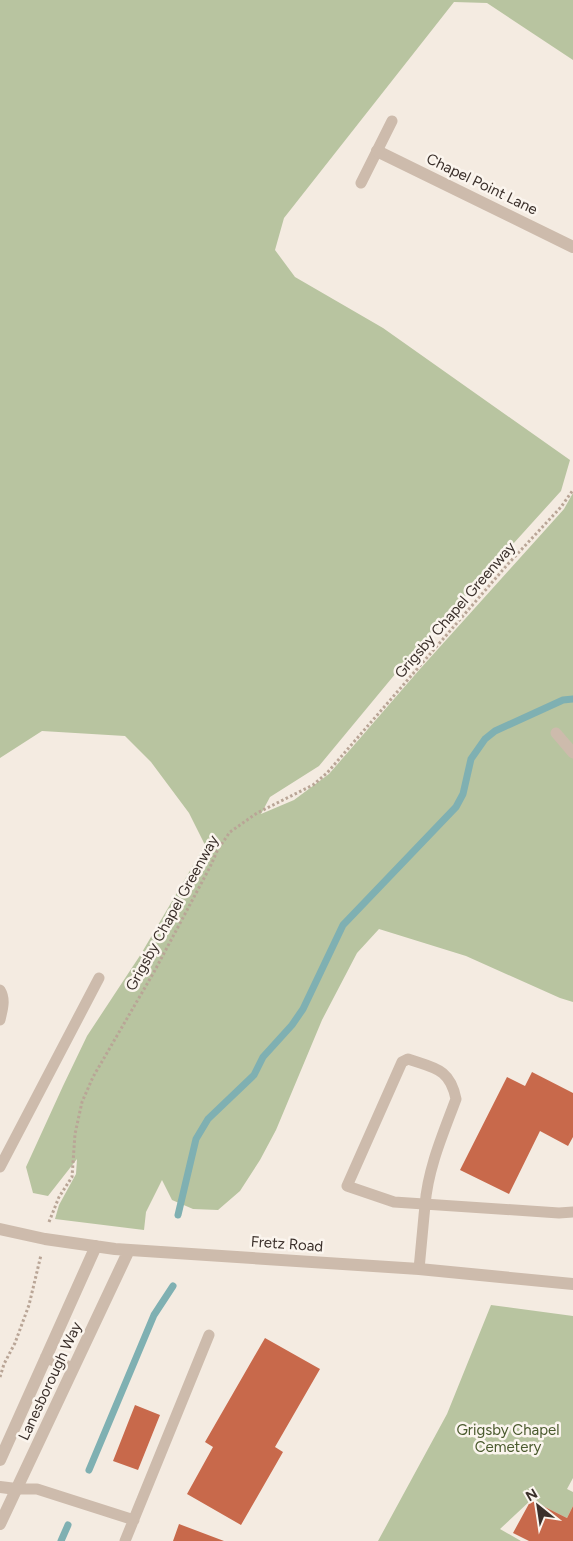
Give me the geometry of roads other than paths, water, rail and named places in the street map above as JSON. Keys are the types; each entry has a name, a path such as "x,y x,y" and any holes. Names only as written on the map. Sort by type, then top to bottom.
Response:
{"street":[{"name":"Chapel Point Lane","path":"377,151 573,247"},
{"name":"Fretz Road","path":"0,1229 45,1239 129,1250 419,1269 573,1284"},
{"name":"Lanesborough Way","path":"0,1460 96,1246"},
{"name":"Lanesborough Way","path":"0,1524 129,1250"},
{"path":"46,1357 73,1369"},
{"path":"0,1487 16,1489"}],"lane":[{"path":"361,183 392,121"},
{"path":"556,733 573,753"},
{"path":"0,1167 99,978"},
{"path":"0,990 4,1003 0,1020"},
{"path":"419,1269 425,1205 429,1174 456,1099 448,1076 435,1068 408,1059 402,1062 347,1186 394,1202 425,1205 559,1213 573,1212"},
{"path":"126,1541 209,1335"},
{"path":"16,1489 37,1489 134,1520"}],"waterway":[{"path":"178,1215 196,1139 208,1119 254,1075 263,1057 292,1025 303,1009 343,925 456,807 463,794 471,759 485,739 495,731 563,700 573,699"},
{"path":"89,1470 154,1315 173,1286"},
{"path":"61,1541 68,1525"}],"park label":[{"name":"Grigsby Chapel Cemetery","path":"508,1438"}]}
